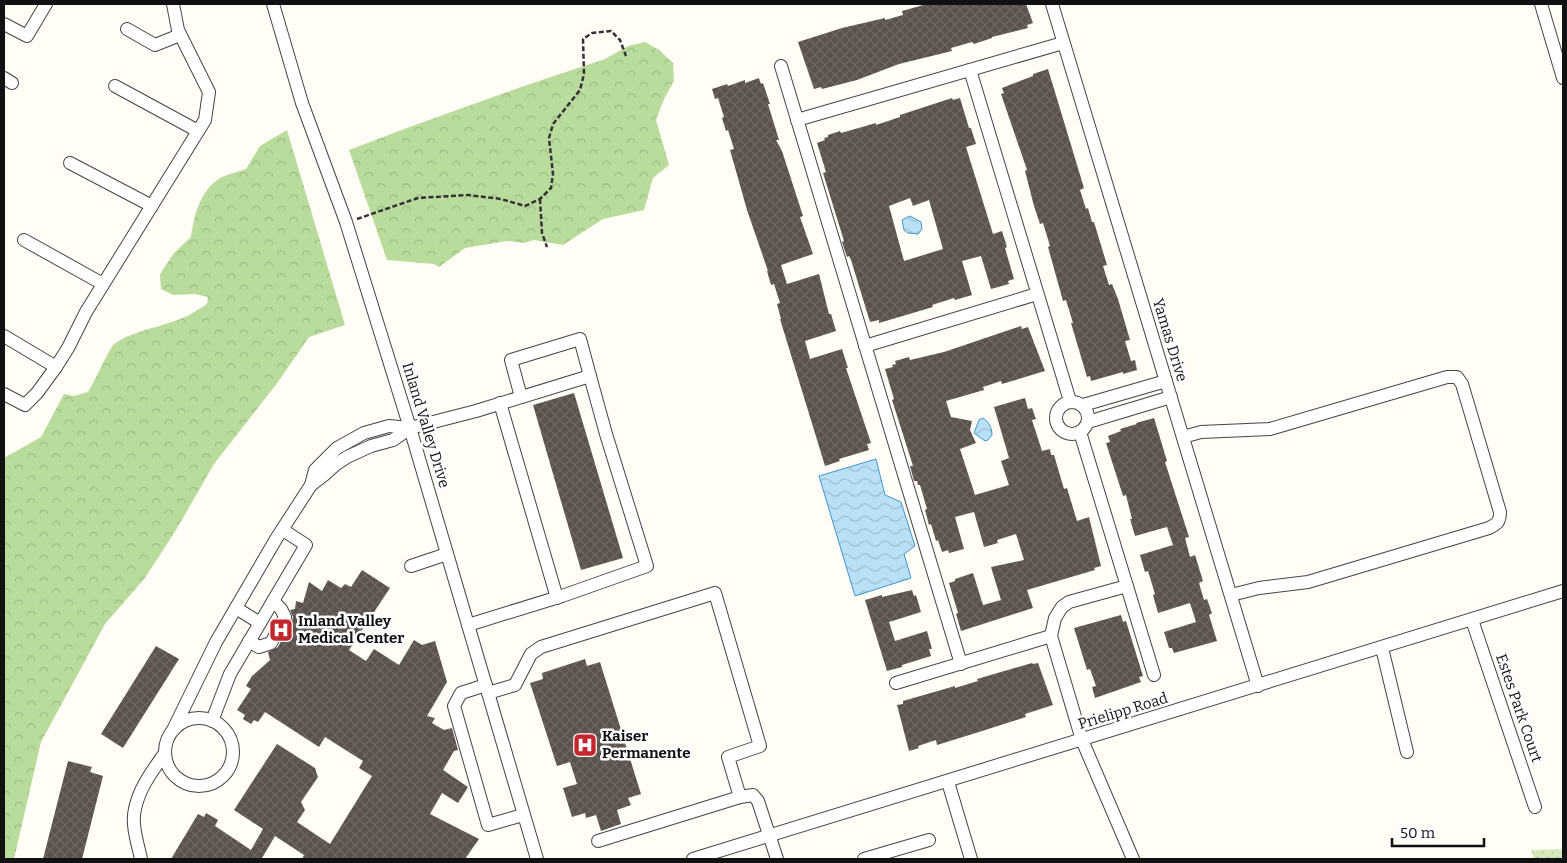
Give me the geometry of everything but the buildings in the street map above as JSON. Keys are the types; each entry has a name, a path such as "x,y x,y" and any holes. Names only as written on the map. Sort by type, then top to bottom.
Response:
{"street":[{"path":"4,24 28,36 46,4"},
{"path":"4,394 25,405 37,394 68,348 86,312 205,120 209,92 178,30 172,4"},
{"name":"Inland Valley Drive","path":"273,4 302,103 346,222 410,428 537,859"},
{"name":"Yamas Drive","path":"1052,4 1258,686"},
{"path":"1541,4 1563,78"},
{"path":"127,29 155,45 180,34"},
{"path":"797,120 1063,43"},
{"path":"781,66 961,664"},
{"path":"970,70 1070,401"},
{"path":"115,86 198,131"},
{"path":"70,163 152,206"},
{"path":"24,240 103,284"},
{"path":"865,346 1037,294"},
{"path":"4,336 56,367"},
{"path":"468,625 558,598 647,566 606,434 580,339 511,360 521,397"},
{"path":"173,730 191,720 202,719 212,721 222,727 229,736 232,758 229,768 222,777 213,783 202,786 186,784 172,774 165,754 168,738 236,608 311,485 347,456 371,446 393,440 410,428 590,376"},
{"path":"1183,437 1201,432 1270,429 1447,377 1457,378 1462,384 1500,512 1500,520 1497,524 1308,582 1259,588 1231,595"},
{"path":"1083,405 1166,381"},
{"path":"1154,674 1127,586 1084,427 1088,414 1083,405 1070,401 1062,404 1056,413 1057,424 1060,429 1070,434 1084,427 1170,397"},
{"path":"500,403 558,598"},
{"path":"212,721 230,674 306,544 283,530"},
{"path":"410,566 447,554"},
{"path":"1127,586 1069,602 1055,618 1051,636 1082,740 1133,859"},
{"name":"Prielipp Road","path":"692,859 948,782 1563,591"},
{"path":"524,815 488,825 454,706 461,693 515,685 531,654 541,647 714,593 760,746 728,757 740,797"},
{"path":"249,641 259,647 271,643 280,629 285,617 281,609 273,602"},
{"path":"236,608 260,623"},
{"name":"Estes Park Court","path":"1472,620 1535,807"},
{"path":"896,683 1051,636"},
{"path":"1382,648 1407,752"},
{"path":"141,859 135,831 135,809 148,777 165,754"},
{"path":"948,782 971,859"},
{"path":"598,841 740,797 753,795 758,801 777,859"},
{"path":"864,859 929,840"}],"path":[{"path":"346,222 418,198 468,194 525,206 540,199 551,188 553,174 549,138 553,124 580,90 584,74 583,39 592,33 611,31 620,40 626,56"},
{"path":"540,199 542,233 547,247"}],"green space":[{"path":"645,42 659,50 673,63 674,81 664,99 656,120 669,165 653,178 644,210 603,219 563,245 534,240 524,243 507,241 465,248 439,267 434,264 387,260 349,150 524,86 605,59 628,46"},
{"path":"287,130 345,325 309,337 278,382 214,464 176,530 145,578 105,624 41,742 14,859 4,859 4,458 41,437 64,394 74,396 88,392 114,344 132,334 182,318 207,304 208,297 195,294 173,295 161,289 160,274 174,253 191,237 198,206 211,186 223,177 246,169 260,146"},
{"path":"1563,849 1563,859 1534,859 1531,850"}],"water":[{"path":"910,216 921,222 922,229 918,234 908,233 904,230 902,220"},
{"path":"983,418 988,423 992,432 992,435 985,441 974,433 979,420"},
{"path":"876,459 885,495 901,502 915,546 904,554 911,578 855,596 819,476"}],"place":[{"name":"Inland Valley Medical Center","path":"281,630"},
{"name":"Kaiser Permanente","path":"585,745"}]}
